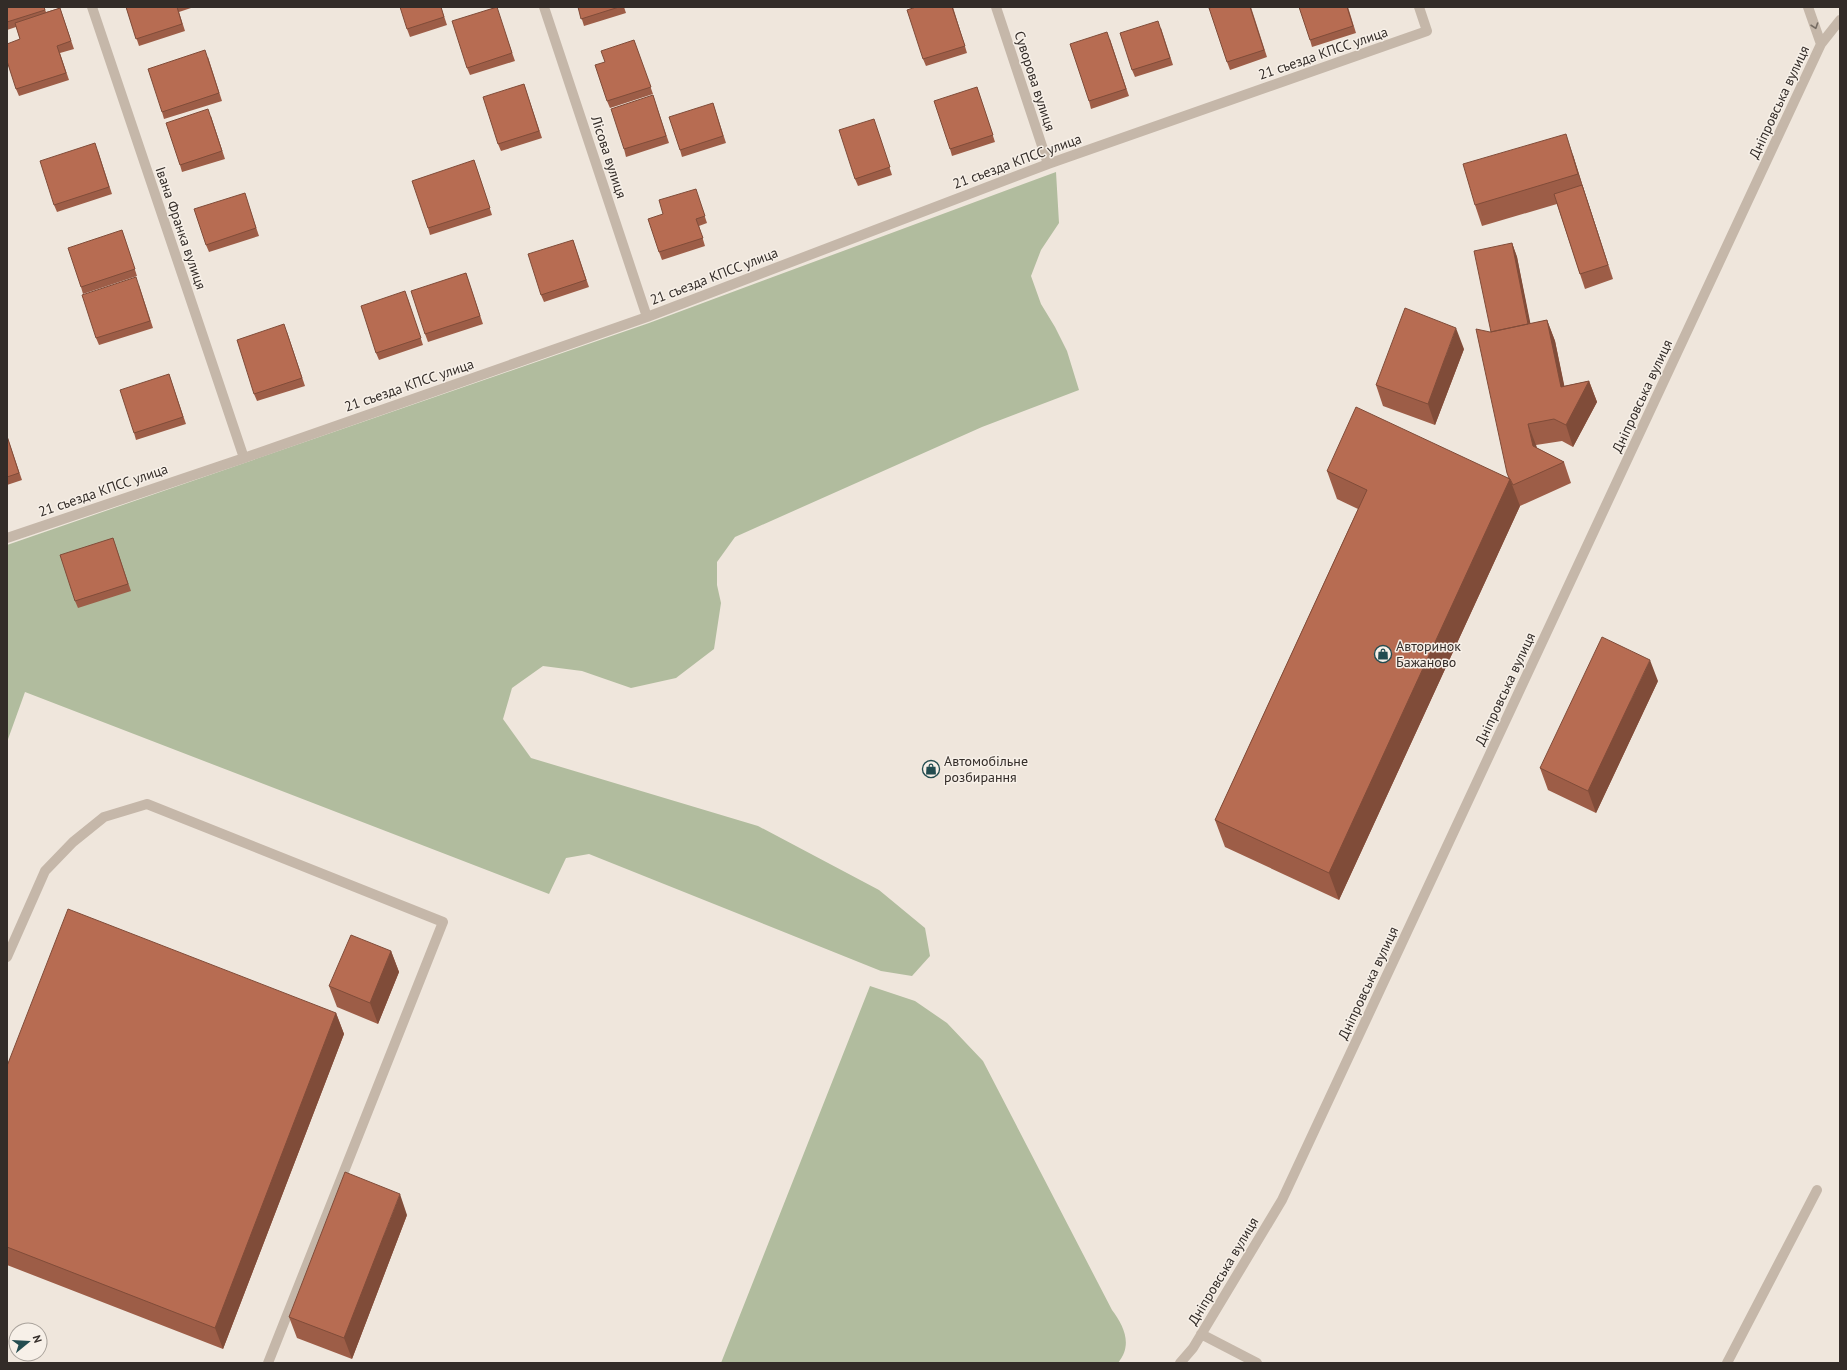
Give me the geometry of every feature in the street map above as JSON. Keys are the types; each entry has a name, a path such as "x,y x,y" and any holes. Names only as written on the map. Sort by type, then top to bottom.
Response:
{"street":[{"name":"Івана Франка вулиця","path":"92,7 244,458"},
{"name":"Лісова вулиця","path":"544,7 647,317"},
{"name":"Суворова вулиця","path":"996,7 1048,164"},
{"name":"21 съезда КПСС улица","path":"7,538 244,458 647,317 1048,164 1427,31 1419,7"},
{"path":"1808,7 1821,44"},
{"name":"Дніпровська вулиця","path":"1180,1363 1193,1348 1282,1200 1821,44 1840,20"},
{"path":"7,957 45,871 73,842 104,817 147,804 443,922 268,1363"},
{"path":"1727,1363 1817,1190"},
{"path":"1201,1334 1257,1363"}],"green space":[{"path":"1056,172 1059,223 1041,250 1031,276 1041,304 1067,351 1079,390 982,427 735,537 717,562 717,585 721,603 714,649 676,678 631,688 582,671 543,666 512,688 503,719 531,758 758,826 879,890 925,928 930,956 912,976 881,971 589,854 566,858 549,894 25,692 7,742 7,545 649,323"},
{"path":"870,986 915,1001 947,1023 983,1061 1112,1310 1120,1322 1126,1343 1123,1356 1118,1363 721,1363"}],"building":[{"path":"7,7 44,7 45,10 7,22"},
{"path":"126,7 177,7 182,24 136,39"},
{"path":"400,7 441,7 444,17 407,29"},
{"path":"497,7 512,53 467,68 452,21"},
{"path":"578,7 619,7 581,19"},
{"path":"916,7 952,7 965,46 923,59 907,10"},
{"path":"1250,7 1264,50 1227,62 1209,8"},
{"path":"1299,7 1347,7 1353,26 1310,40"},
{"path":"60,8 71,41 57,46 66,73 16,89 7,61 7,44 20,39 15,23"},
{"path":"1158,21 1170,58 1132,70 1120,33"},
{"path":"1107,32 1126,89 1089,101 1070,44"},
{"path":"634,40 651,87 607,101 595,65 605,62 601,51"},
{"path":"205,50 219,93 162,112 148,69"},
{"path":"524,84 539,131 498,144 483,97"},
{"path":"977,87 993,135 950,149 934,101"},
{"path":"653,95 666,136 624,149 611,109"},
{"path":"713,103 723,136 680,150 669,117"},
{"path":"208,109 222,151 180,165 166,123"},
{"path":"874,119 890,167 855,179 839,130"},
{"path":"1566,134 1578,174 1475,205 1463,164"},
{"path":"95,143 109,187 54,205 40,161"},
{"path":"474,160 490,208 428,228 412,181"},
{"path":"1582,185 1608,265 1580,274 1554,194"},
{"path":"696,189 705,216 696,219 703,238 659,252 648,219 663,214 659,200"},
{"path":"245,193 256,228 206,245 194,209"},
{"path":"122,230 135,269 81,287 68,248"},
{"path":"573,240 586,280 541,295 528,254"},
{"path":"1512,243 1528,324 1491,332 1474,251"},
{"path":"466,273 480,316 425,334 411,291"},
{"path":"136,277 150,321 96,338 82,295"},
{"path":"405,291 421,338 376,353 361,306"},
{"path":"1405,308 1456,328 1428,404 1376,385"},
{"path":"1547,320 1561,387 1589,381 1566,425 1554,419 1528,424 1533,446 1564,462 1513,485 1507,473 1476,329 1490,332"},
{"path":"284,324 302,378 254,394 237,340"},
{"path":"169,374 183,417 134,433 120,390"},
{"name":"Авторинок Бажаново","path":"1356,407 1510,479 1329,873 1215,820 1367,490 1327,471"},
{"path":"7,436 19,473 7,477"},
{"path":"113,538 128,584 75,601 60,555"},
{"path":"1602,637 1650,660 1588,791 1540,768"},
{"path":"68,909 336,1013 215,1328 7,1247 7,1066"},
{"path":"351,935 391,951 370,1003 329,986"},
{"path":"345,1172 400,1194 344,1338 289,1317"}],"place":[{"name":"Авторинок Бажаново","path":"1383,654"},
{"name":"Автомобільне розбирання","path":"931,769"}]}
